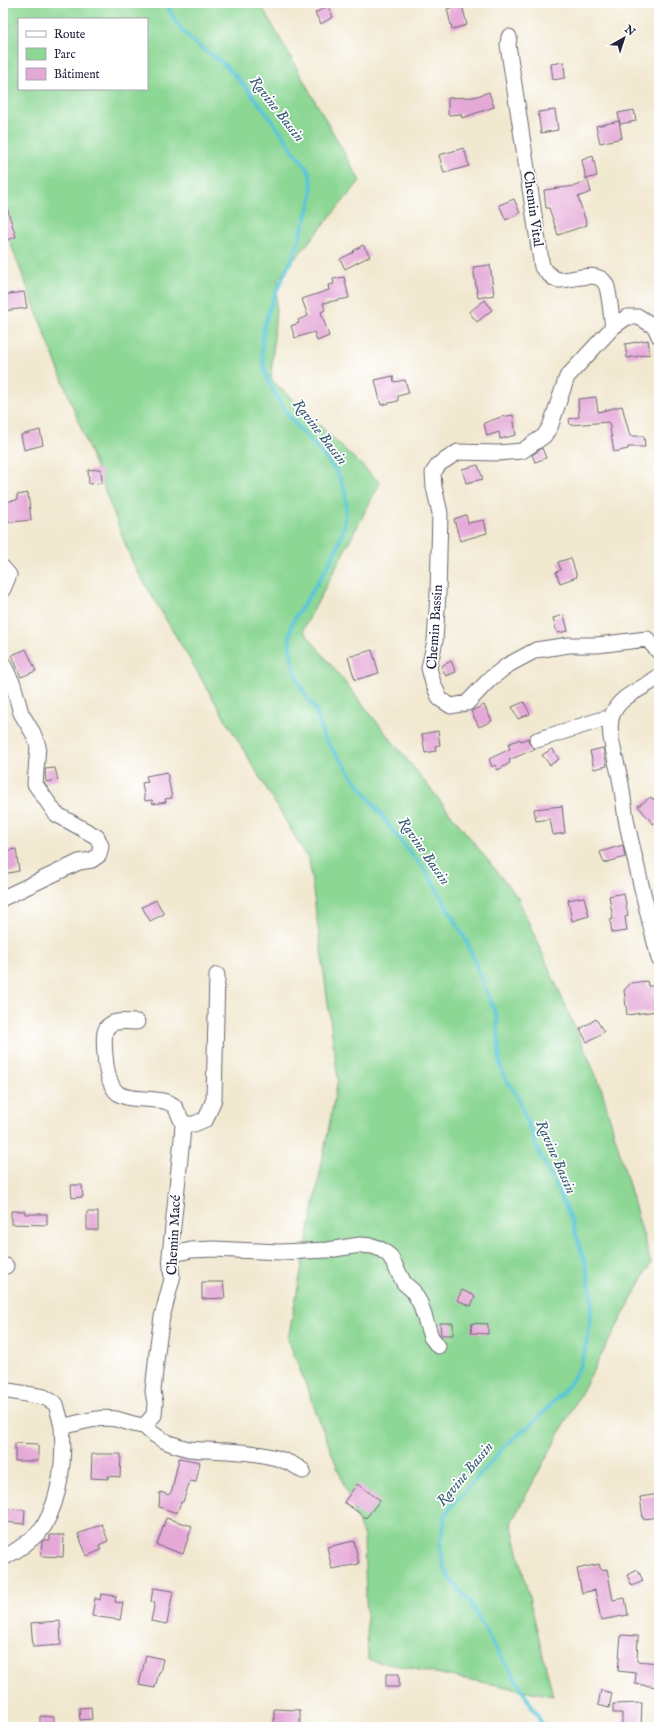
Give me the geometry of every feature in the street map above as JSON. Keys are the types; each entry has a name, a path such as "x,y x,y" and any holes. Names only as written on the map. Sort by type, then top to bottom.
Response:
{"street":[{"name":"Chemin Vital","path":"509,37 508,45 542,267 549,275 557,280 592,275 602,279 606,286 613,327"},
{"path":"613,327 626,317 639,317 655,327 659,336"},
{"name":"Chemin Bassin","path":"613,327 567,377 550,427 544,436 522,451 498,453 458,452 439,464 433,473 436,498 440,513 435,641 430,668 433,683 440,699 451,706 467,702 490,679 508,664 536,650 569,644 597,645 647,639 659,652"},
{"path":"3,568 9,575 3,589"},
{"path":"3,664 13,684 21,713 33,733 38,746 35,784 56,814 97,837 101,846 99,855 92,860 79,862 3,898"},
{"path":"659,676 653,682 632,693 623,701 613,713 610,728 621,780 626,822 659,959"},
{"path":"536,740 603,719 611,719"},
{"path":"136,1022 118,1022 110,1024 106,1028 104,1048 111,1086 115,1092 126,1097 160,1100 172,1104 180,1115 183,1124 194,1124 206,1119 214,1099 217,975"},
{"name":"Chemin Macé","path":"144,1426 154,1415 155,1403 153,1391 158,1344 162,1317 172,1279 170,1255 183,1124"},
{"path":"170,1255 191,1250 214,1249 280,1252 328,1250 360,1245 373,1246 390,1256 404,1283 413,1291 420,1303 431,1337 438,1346"},
{"path":"3,1390 44,1397 56,1404 62,1427 63,1461 55,1502 44,1528 25,1544 3,1558"},
{"path":"62,1427 94,1419 115,1419 144,1426 161,1441 177,1446 189,1449 266,1455 291,1463 302,1471"}],"green space":[{"path":"3,3 260,3 360,181 278,279 271,379 380,483 303,630 518,898 601,1087 651,1263 511,1523 553,1696 368,1660 364,1537 288,1339 338,1079 309,860 133,564 3,224"},
{"path":"659,3 659,4 581,4"}],"building":[{"path":"462,5 467,25 452,29 447,9"},
{"path":"328,6 333,17 321,24 315,13"},
{"path":"564,62 565,78 553,80 551,64"},
{"path":"489,92 494,107 462,118 461,114 448,115 448,98 474,97"},
{"path":"555,110 558,130 541,133 538,112"},
{"path":"634,110 636,121 620,124 618,113"},
{"path":"619,121 622,138 600,143 596,126"},
{"path":"464,148 469,166 444,173 439,155"},
{"path":"593,156 597,176 586,179 582,160"},
{"path":"588,181 591,192 578,197 587,225 558,235 549,208 546,208 544,190 575,186"},
{"path":"514,199 520,213 506,220 499,205"},
{"path":"5,202 16,237 3,241 3,203"},
{"path":"363,245 370,256 345,269 340,259 354,252 353,251"},
{"path":"490,265 494,295 478,298 473,267"},
{"path":"344,277 349,298 323,303 325,310 321,312 329,336 317,341 314,332 295,338 291,326 299,323 298,320 308,316 302,299 329,290 328,285 334,284 333,279"},
{"path":"24,292 27,308 3,311 3,295"},
{"path":"485,300 492,310 477,322 469,312"},
{"path":"648,340 650,354 627,358 625,344"},
{"path":"393,376 394,382 405,380 409,393 398,396 398,401 381,405 375,380"},
{"path":"596,397 598,412 622,406 630,436 644,436 645,447 628,447 628,449 614,452 609,422 570,425 569,419 579,417 578,399"},
{"path":"513,415 516,435 500,439 499,432 487,436 484,423 501,417"},
{"path":"40,430 43,445 24,450 21,435"},
{"path":"542,448 546,458 535,462 532,455"},
{"path":"478,465 483,479 466,483 462,469"},
{"path":"101,469 102,483 89,484 88,470"},
{"path":"28,493 31,520 3,523 3,502 17,500 17,495"},
{"path":"466,515 468,523 484,520 487,533 460,541 454,519"},
{"path":"571,558 577,577 560,583 556,572 561,570 558,562"},
{"path":"564,615 568,631 557,633 553,618"},
{"path":"26,649 36,671 21,677 12,655"},
{"path":"372,650 379,673 355,680 348,657"},
{"path":"451,661 456,672 446,676 441,666"},
{"path":"524,702 530,714 518,719 512,707"},
{"path":"484,705 492,721 479,727 471,711"},
{"path":"438,731 440,745 435,746 436,751 425,753 422,734"},
{"path":"528,738 529,743 535,749 509,760 510,763 498,770 495,765 492,767 489,759 510,749 508,744 520,739 521,741"},
{"path":"603,748 607,766 594,769 590,751"},
{"path":"552,749 559,759 550,765 542,755"},
{"path":"55,768 58,780 46,782 45,769"},
{"path":"167,772 172,798 165,799 166,802 153,804 152,800 145,801 142,783 148,782 146,776"},
{"path":"651,797 652,799 659,799 659,820 653,824 638,806"},
{"path":"562,806 565,833 553,835 550,819 536,821 534,809"},
{"path":"623,845 625,857 604,863 600,852"},
{"path":"16,849 19,871 3,874 3,851"},
{"path":"624,893 628,916 625,917 627,931 612,933 610,920 613,919 609,896"},
{"path":"584,897 589,916 572,921 568,900"},
{"path":"156,900 164,914 150,921 142,907"},
{"path":"647,981 648,986 654,986 657,1011 627,1015 624,990 631,983"},
{"path":"596,1019 604,1032 587,1042 580,1029"},
{"path":"71,1185 82,1185 83,1197 72,1198"},
{"path":"11,1211 25,1211 25,1214 47,1214 47,1225 11,1224"},
{"path":"87,1212 98,1212 98,1230 87,1230"},
{"path":"202,1282 223,1282 225,1298 202,1299"},
{"path":"462,1290 475,1296 471,1306 457,1300"},
{"path":"440,1323 453,1323 453,1335 441,1335"},
{"path":"472,1323 488,1324 488,1334 471,1333"},
{"path":"15,1443 38,1444 38,1461 15,1461"},
{"path":"92,1454 121,1454 120,1477 108,1476 108,1479 91,1478"},
{"path":"179,1458 200,1462 196,1482 190,1481 183,1502 181,1502 177,1513 159,1507 160,1492 169,1495 172,1490"},
{"path":"357,1484 380,1500 366,1518 344,1502"},
{"path":"659,1494 659,1517 643,1519 640,1497"},
{"path":"5,1509 25,1510 24,1524 4,1522"},
{"path":"166,1518 192,1526 183,1554 157,1545"},
{"path":"102,1524 108,1541 99,1545 101,1550 87,1556 78,1534"},
{"path":"50,1535 64,1535 63,1557 41,1556 42,1542 44,1540 50,1540"},
{"path":"354,1541 359,1564 332,1569 327,1547"},
{"path":"599,1564 601,1570 607,1569 613,1600 625,1598 628,1615 601,1620 595,1590 582,1593 577,1569"},
{"path":"638,1570 643,1581 632,1586 627,1575"},
{"path":"153,1588 173,1591 167,1624 151,1621 155,1602 151,1602"},
{"path":"101,1594 116,1596 115,1602 123,1603 120,1620 92,1616 95,1598 100,1600"},
{"path":"60,1621 61,1645 33,1647 31,1623"},
{"path":"621,1635 638,1636 637,1661 659,1663 657,1687 635,1684 636,1673 618,1671"},
{"path":"146,1655 163,1659 155,1688 139,1685"},
{"path":"386,1674 399,1674 399,1687 386,1687"},
{"path":"601,1690 612,1693 609,1708 598,1705"},
{"path":"642,1703 641,1727 622,1727 622,1713 613,1713 613,1704"},
{"path":"91,1707 92,1719 80,1720 79,1708"},
{"path":"274,1709 300,1710 300,1727 274,1727"},
{"path":"40,1716 54,1717 54,1727 40,1727"}],"waterway":[{"name":"Ravine Bassin","path":"167,3 173,17 186,35 197,45 224,64 254,97 305,165 312,184 310,204 295,252 275,294 266,320 263,333 263,361 269,382 279,402 292,420 326,458 342,482 345,491 346,515 343,529 334,554 321,578 292,624 290,645 293,663 306,697 316,711 325,739 403,844 426,871 466,940 497,1017 500,1064 503,1075 517,1095 537,1148 570,1216 586,1266 592,1297 586,1346 581,1364 571,1382 562,1393 534,1422 507,1444 450,1508 445,1516 440,1546 443,1563 449,1578 470,1602 493,1645 514,1676 544,1727"}]}
